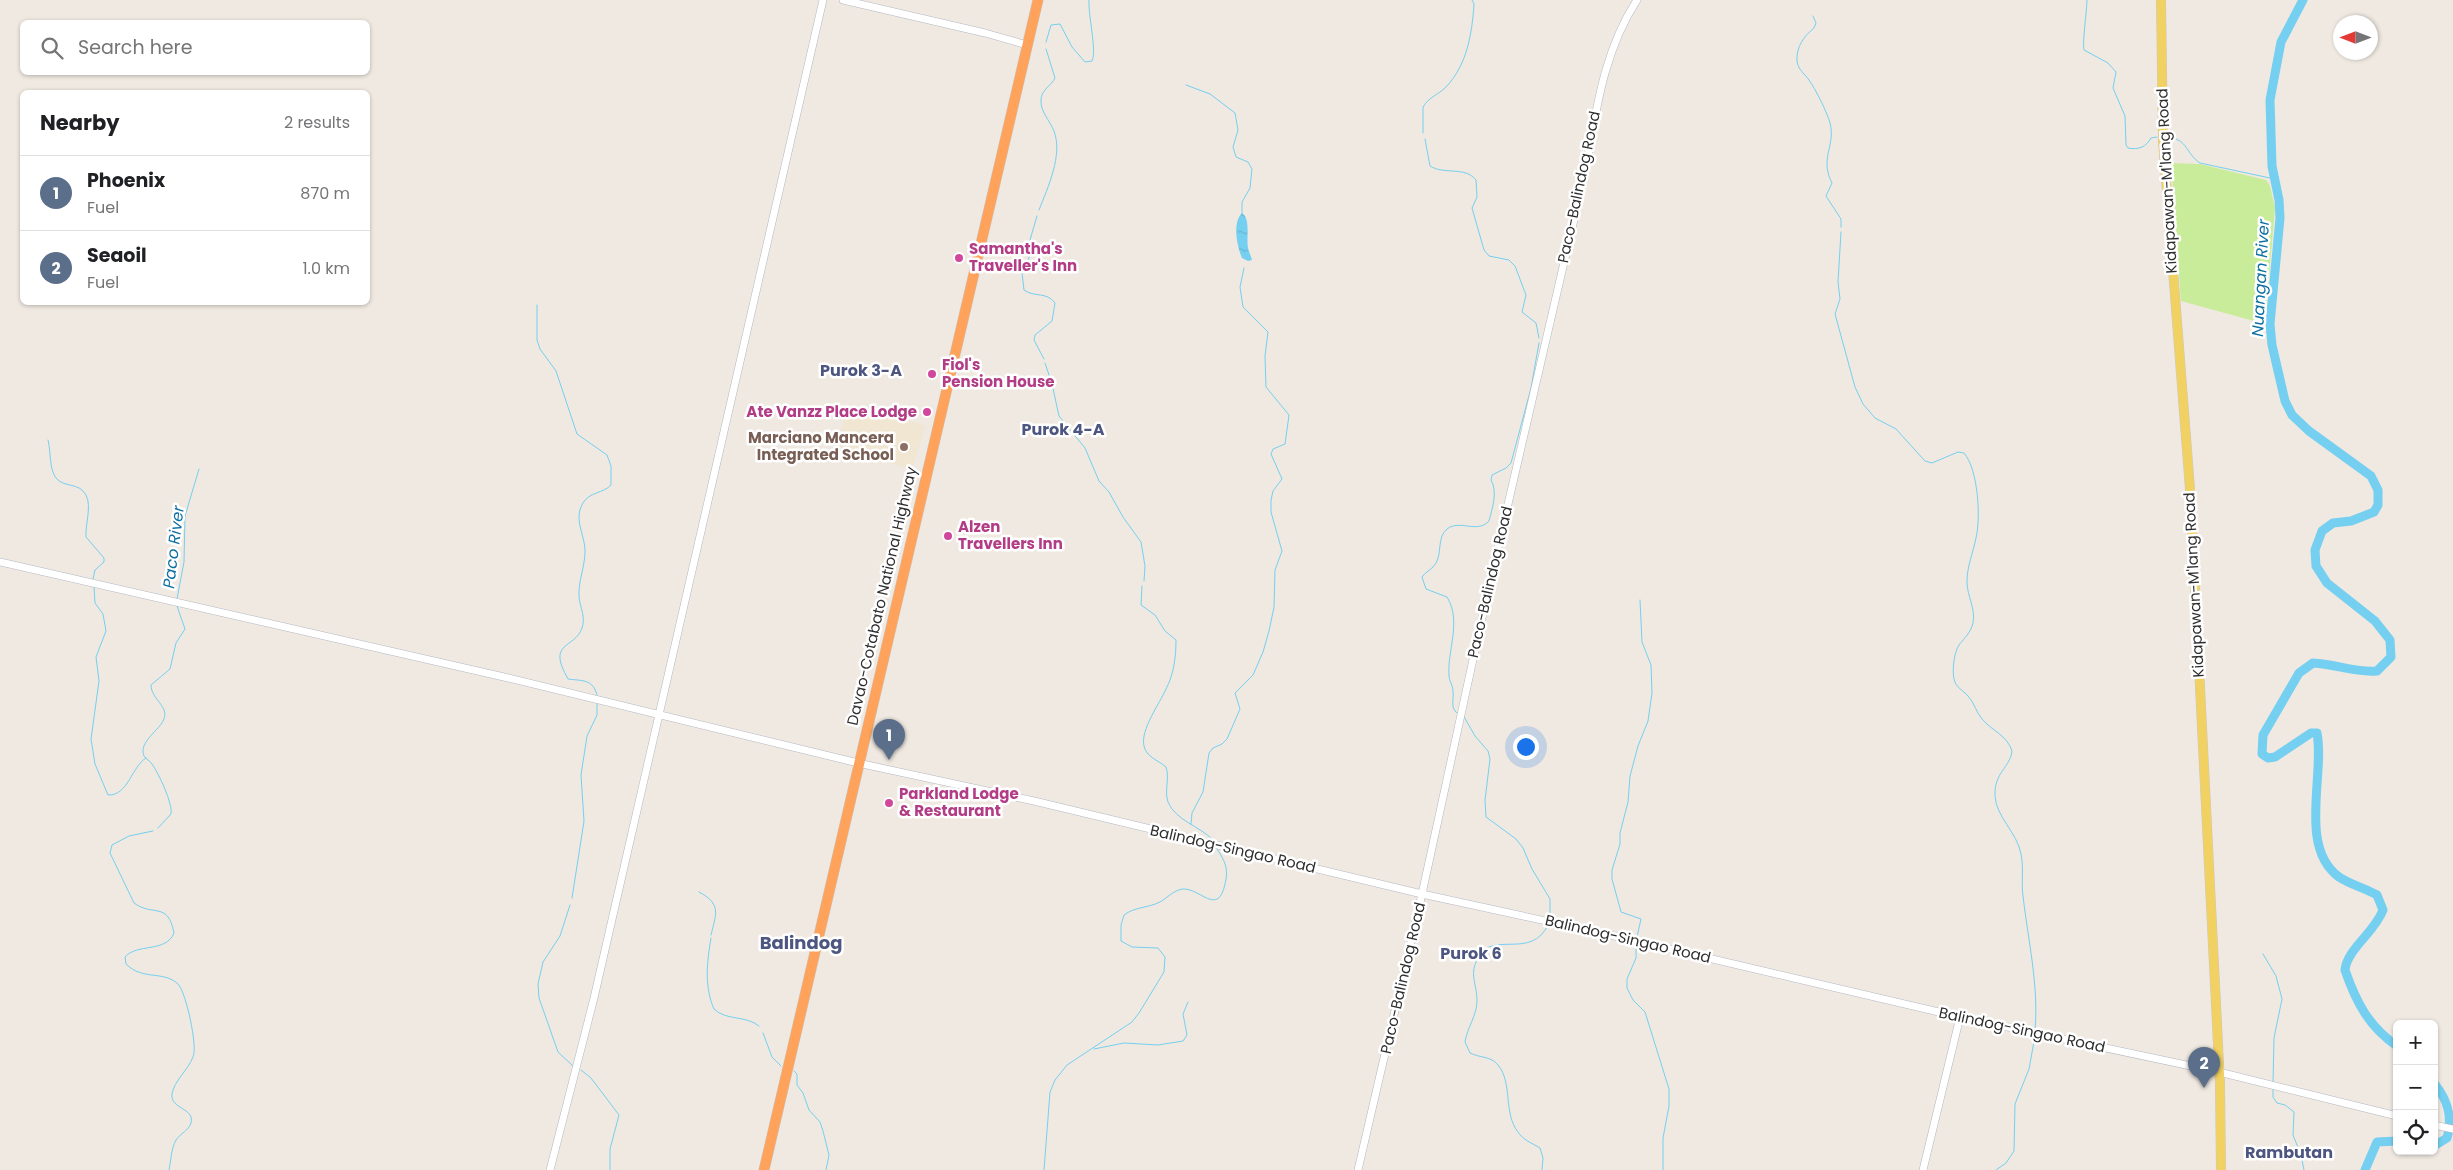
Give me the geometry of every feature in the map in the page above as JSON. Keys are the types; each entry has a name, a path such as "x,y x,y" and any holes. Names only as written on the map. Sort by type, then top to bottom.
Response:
{"highway":[{"name":"Davao-Cotabato National Highway","path":"764,1170 1038,0"}],"main road":[{"name":"Kidapawan-M'lang Road","path":"2161,0 2163,141 2190,490 2220,1072 2221,1170"}],"street":[{"path":"550,1170 594,998 823,0"},
{"path":"843,0 985,33 1027,45"},
{"name":"Paco-Balindog Road","path":"1358,1170 1422,894 1472,657 1585,172 1597,104 1615,38 1636,0"},
{"name":"Balindog-Singao Road","path":"0,562 504,677 858,763 1034,801 1422,894 1610,935 1960,1017 2220,1072 2393,1115"},
{"path":"1923,1170 1960,1017"},
{"path":"2438,1126 2453,1129"}],"shaded area":[{"path":"862,405 925,426 912,470 836,447 848,408 859,412"}],"green space":[{"path":"2171,163 2200,164 2266,180 2270,186 2275,208 2265,322 2254,321 2181,301"}],"water":[{"path":"1242,213 1245,216 1248,229 1248,248 1252,260 1248,261 1242,258 1237,241 1236,228"}],"waterway":[{"path":"1046,42 1051,25 1060,24 1072,47 1085,62 1092,61 1094,49 1089,0"},
{"path":"1423,133 1423,107 1446,87 1464,59 1472,27 1474,4 1472,0"},
{"path":"2087,0 2084,50 2108,63 2116,72 2113,88 2125,116 2126,145 2128,148 2136,149 2147,144 2151,138 2157,137"},
{"name":"Nuangan River","path":"2303,0 2281,42 2270,100 2272,166 2279,200 2280,218 2270,324 2272,345 2285,401 2292,415 2309,431 2371,476 2378,490 2378,505 2374,512 2351,521 2333,523 2322,531 2315,550 2316,566 2327,583 2375,621 2390,640 2391,657 2377,671 2361,671 2313,663 2299,673 2263,735 2262,754 2268,758 2275,757 2311,733 2317,733 2319,750 2316,829 2319,848 2327,864 2339,877 2377,895 2383,910 2374,926 2351,955 2345,970 2354,993 2365,1013 2379,1031 2393,1043"},
{"path":"1813,16 1816,23 1814,28 1801,42 1797,61 1800,69 1818,95 1830,123 1831,139 1827,166 1832,183 1826,196 1841,219 1841,227"},
{"path":"1039,210 1053,171 1057,150 1054,131 1041,104 1041,97 1044,91 1055,78 1046,49"},
{"path":"1186,85 1210,94 1235,113 1238,130 1233,147 1236,157 1248,162 1252,169 1250,188 1242,202 1242,213"},
{"path":"2168,137 2180,141 2200,163 2270,178 2274,181"},
{"path":"1425,139 1430,166 1436,169 1466,173 1476,180 1477,197 1472,208 1484,250 1489,256 1509,260 1515,266 1526,295 1522,312 1536,323 1539,338"},
{"path":"1037,216 1030,240 1030,255 1022,273 1024,290 1032,294 1048,297 1055,303 1052,321 1035,335 1034,340 1044,359"},
{"path":"1841,232 1838,282 1840,299 1835,314 1855,387 1863,404 1875,418 1896,429 1925,461 1932,463 1958,452 1964,453 1969,460 1975,481 1978,518 1975,544 1967,576 1968,592 1974,618 1970,630 1956,652 1953,675 1956,685 1970,698 1982,719 2007,741 2012,751 2011,757 1997,781 1995,796 1999,811 2019,846 2021,854 2022,891 2036,997 2035,1030"},
{"path":"1191,824 1192,813 1203,792 1209,753 1227,739 1240,709 1235,693 1253,675 1263,652 1274,607 1275,570 1282,551 1271,512 1273,491 1282,479 1271,454 1273,449 1285,444 1289,415 1266,387 1265,356 1268,332 1243,307 1240,287 1244,268"},
{"path":"537,305 537,340 540,349 556,371 577,434 607,455 611,466 611,485 586,499 580,509 579,521 585,545 579,591 583,624 578,635 564,647 560,658 568,679 590,683 597,695"},
{"path":"1457,713 1453,706 1453,689 1449,676 1454,626 1451,606 1447,597 1426,589 1422,577 1436,563 1442,536 1447,529 1457,525 1474,527 1484,525 1489,521 1494,495 1492,475 1506,468 1511,463 1531,388 1539,343"},
{"path":"1045,363 1059,416 1085,448 1099,481 1109,492 1123,517 1141,542 1145,566 1144,581"},
{"path":"48,440 51,465 56,478 63,483 79,488 88,499 86,537 104,558 104,562 95,570 93,579"},
{"name":"Paco River","path":"177,599 184,562 185,516 199,469"},
{"path":"1142,586 1141,605 1155,615 1165,631 1176,640 1173,671 1145,732 1145,750 1150,756 1166,767 1167,798 1172,809 1182,819 1213,840"},
{"path":"94,587 95,603 103,614 106,631 96,657 99,681 91,739 95,764 108,795 120,791 146,758"},
{"path":"1637,937 1641,919 1621,912 1612,879 1612,870 1620,844 1620,833 1628,802 1630,776 1638,746 1648,721 1652,693 1651,665 1642,642 1640,600"},
{"name":"Paco River","path":"158,828 171,814 171,809 162,782 152,764 144,756 143,751 147,741 164,719 164,710 151,685 170,669 176,643 185,629 177,606"},
{"path":"572,898 584,821 581,775 587,736 597,715 597,703"},
{"path":"1463,715 1475,736 1488,751 1490,759 1485,800 1486,817 1516,839 1523,848 1532,869 1550,899 1550,917"},
{"name":"Paco River","path":"153,831 129,836 112,845 110,853 134,903 141,907 164,913 168,917 174,933 165,943 137,950 125,957 126,964 132,969 146,974 166,977 178,984 184,997 190,1020 194,1042 193,1057 175,1085 172,1099 189,1114 191,1123 174,1144 169,1170"},
{"path":"1044,1170 1050,1092 1055,1080 1067,1065 1132,1022 1164,972 1165,957 1158,948 1132,947 1121,941 1121,925 1124,915 1132,910 1160,902 1174,892 1183,889 1213,900 1218,899 1222,894 1227,874 1224,861 1217,849"},
{"path":"699,892 711,901 716,910 711,935"},
{"path":"570,905 560,936 543,962 538,984 539,998 558,1052 573,1066"},
{"path":"1542,1170 1543,1158 1540,1148 1522,1137 1513,1124 1503,1072 1492,1060 1470,1053 1465,1042 1477,1006 1474,968 1479,956 1486,949 1494,946 1523,944 1532,941 1541,935 1548,925"},
{"path":"711,938 708,983 714,1009 724,1015 748,1020 759,1026"},
{"path":"1636,944 1636,958 1627,979 1627,988 1633,1000 1645,1012 1669,1089 1669,1106 1663,1138 1663,1170"},
{"path":"2263,954 2276,976 2282,999 2274,1038 2273,1083"},
{"path":"1094,1049 1124,1043 1158,1045 1183,1041 1187,1035 1183,1014 1188,1002"},
{"path":"763,1033 772,1057 781,1066"},
{"path":"1996,1170 2006,1163 2014,1151 2015,1104 2029,1069 2035,1036"},
{"path":"581,1070 591,1078 619,1115 610,1149 610,1170"},
{"path":"794,1071 797,1074 797,1085 803,1093 809,1110 820,1122 823,1131 829,1155 826,1170"},
{"path":"2273,1089 2273,1097 2277,1103 2285,1105 2294,1112 2293,1135 2301,1155 2304,1170"},
{"name":"Nuangan River","path":"2438,1089 2446,1102 2449,1116 2447,1138 2438,1144"},
{"name":"Nuangan River","path":"2365,1170 2377,1142 2393,1141"}],"place":[{"name":"Samantha's Traveller's Inn","path":"959,258"},
{"name":"Fiol's Pension House","path":"932,374"},
{"name":"Ate Vanzz Place Lodge","path":"927,412"},
{"name":"Marciano Mancera Integrated School","path":"904,447"},
{"name":"Alzen Travellers Inn","path":"948,536"},
{"name":"Phoenix","path":"889,760"},
{"name":"Parkland Lodge & Restaurant","path":"889,803"},
{"name":"Seaoil","path":"2204,1088"}],"district":[{"name":"Purok 3-A","path":"861,370"},
{"name":"Purok 4-A","path":"1063,429"},
{"name":"Balindog","path":"801,943"},
{"name":"Purok 6","path":"1471,953"},
{"name":"Rambutan","path":"2289,1152"}]}
